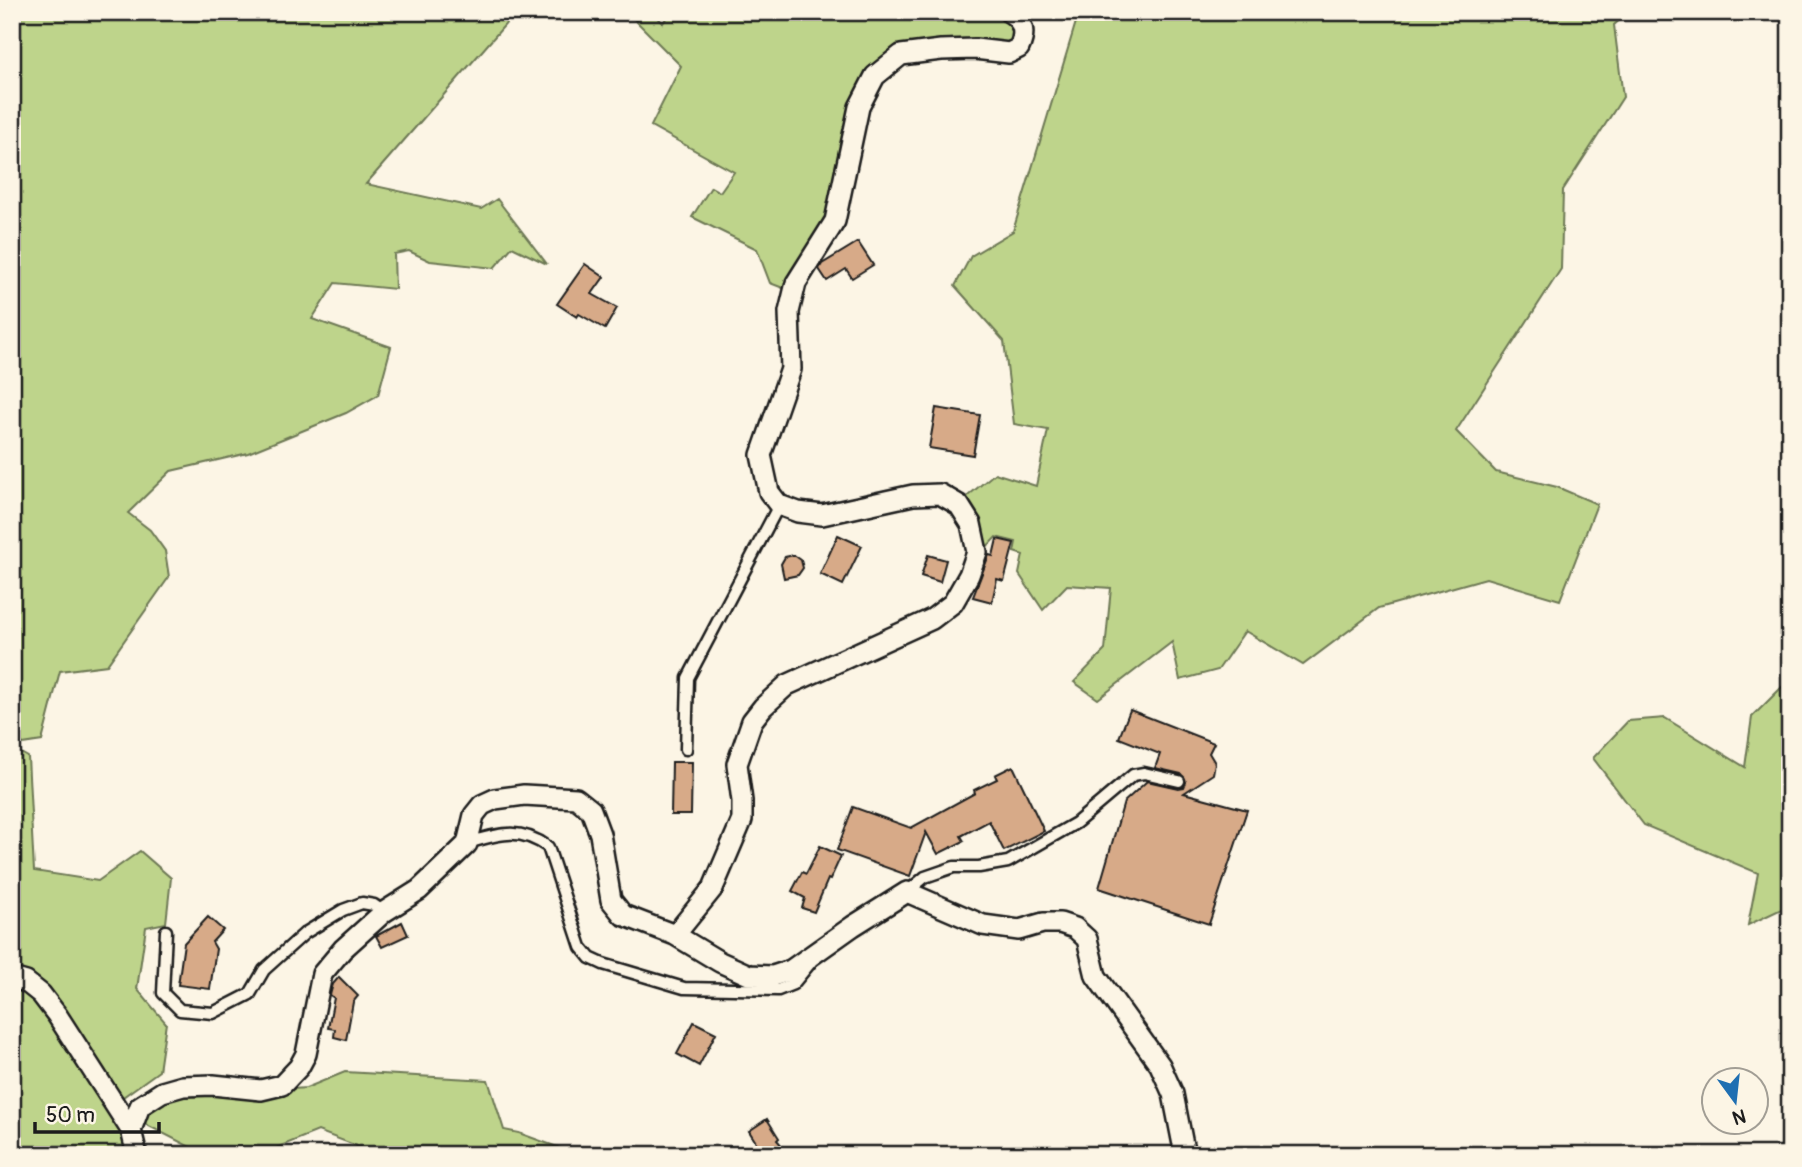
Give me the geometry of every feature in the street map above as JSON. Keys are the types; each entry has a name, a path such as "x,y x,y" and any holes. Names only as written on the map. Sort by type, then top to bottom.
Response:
{"street":[{"path":"675,935 712,888 743,820 737,764 752,721 763,707 787,685 932,619 953,603 969,575 976,552 971,524 959,505 940,494 913,495 822,515 799,512 779,505 769,492 761,455 792,369 789,312 796,283 835,221 859,107 875,76 901,55 975,49 1009,53 1019,48 1024,37 1021,25 1009,12"},
{"path":"136,1117 162,1092 183,1086 213,1085 261,1090 282,1085 299,1067 306,1054 322,974 343,949 384,912 419,890 467,844 474,815 482,806 495,799 524,795 576,798 591,810 600,834 611,900 624,915 675,935 720,962 749,975 773,976 791,970 907,892 983,925 1019,930 1043,923 1060,923 1074,928 1087,939 1096,976 1109,997 1160,1065 1173,1094 1185,1155"},
{"path":"12,978 26,982 41,994 85,1057 136,1117 137,1155"}],"lane":[{"path":"686,749 688,678 779,505"},
{"path":"907,892 925,877 954,867 979,867 1008,862 1076,823 1133,775 1144,772 1179,781"},
{"path":"467,844 502,833 520,833 535,838 548,847 581,947 590,958 603,964 684,988 778,990 793,984 803,975 816,954"},
{"path":"166,931 163,993 180,1010 213,1013 250,994 264,970 305,933 343,910 362,903 374,905 384,912"}],"green space":[{"path":"12,12 516,12 366,184 481,209 497,199 547,264 512,247 494,268 430,261 409,251 394,254 395,289 335,283 312,319 391,347 378,395 346,413 248,453 171,471 128,513 150,530 165,551 169,577 107,665 60,671 42,741 23,744 12,733"},
{"path":"627,12 653,12 663,23 670,12 996,12 1010,20 1016,28 1014,44 883,60 829,219 788,290 770,283 757,249 692,217 711,187 720,192 734,172 651,126 681,66"},
{"path":"1079,12 1629,12 1614,25 1623,97 1563,190 1561,269 1456,431 1496,472 1557,487 1597,504 1560,600 1486,578 1379,608 1303,665 1245,631 1218,670 1180,680 1172,642 1098,699 1074,682 1105,650 1111,588 1067,585 1043,610 1019,574 1023,555 1014,552 1016,542 996,537 983,551 963,500 995,473 1036,486 1048,430 1014,424 1004,341 955,286 971,256 1013,231"},
{"path":"1790,679 1790,905 1748,925 1758,873 1644,825 1593,758 1628,721 1665,718 1745,767 1752,717"},
{"path":"12,748 28,757 34,871 98,881 140,851 171,878 166,923 146,927 137,989 166,1023 159,1071 123,1097 124,1126 135,1155 12,1155"},
{"path":"345,1072 488,1080 504,1130 579,1155 372,1155 365,1149 318,1131 276,1148 192,1148 139,1121 159,1099 306,1088"}],"building":[{"path":"858,242 873,265 852,278 846,269 827,281 819,269 822,264"},
{"path":"585,264 604,277 592,294 617,308 605,329 579,314 577,317 557,304"},
{"path":"936,408 980,415 973,455 929,448"},
{"path":"838,535 862,546 843,585 820,574"},
{"path":"997,539 1014,543 1004,581 997,579 992,602 973,597 989,555 993,556"},
{"path":"794,555 801,560 803,568 798,575 784,578 781,564 785,557"},
{"path":"928,555 946,560 940,582 921,576"},
{"path":"1130,710 1214,743 1209,753 1215,763 1213,774 1184,793 1247,810 1209,924 1099,888 1124,802 1147,781 1178,788 1184,787 1186,782 1181,774 1155,768 1160,754 1119,738"},
{"path":"672,762 692,762 691,815 671,815"},
{"path":"1013,766 1044,831 1004,851 989,821 961,836 964,841 938,854 926,832 910,876 837,850 853,807 911,828 975,793 974,790 997,779 995,775"},
{"path":"820,846 841,856 814,912 802,908 805,898 792,891 802,872 806,874"},
{"path":"208,917 223,930 212,942 216,949 210,989 178,985 184,943"},
{"path":"402,922 408,935 382,947 376,936"},
{"path":"339,977 358,996 353,1002 346,1040 334,1037 335,1029 328,1028 334,998 330,995 333,984"},
{"path":"694,1022 716,1033 699,1066 677,1054"},
{"path":"767,1119 779,1138 777,1140 790,1155 764,1155 749,1131"}]}
